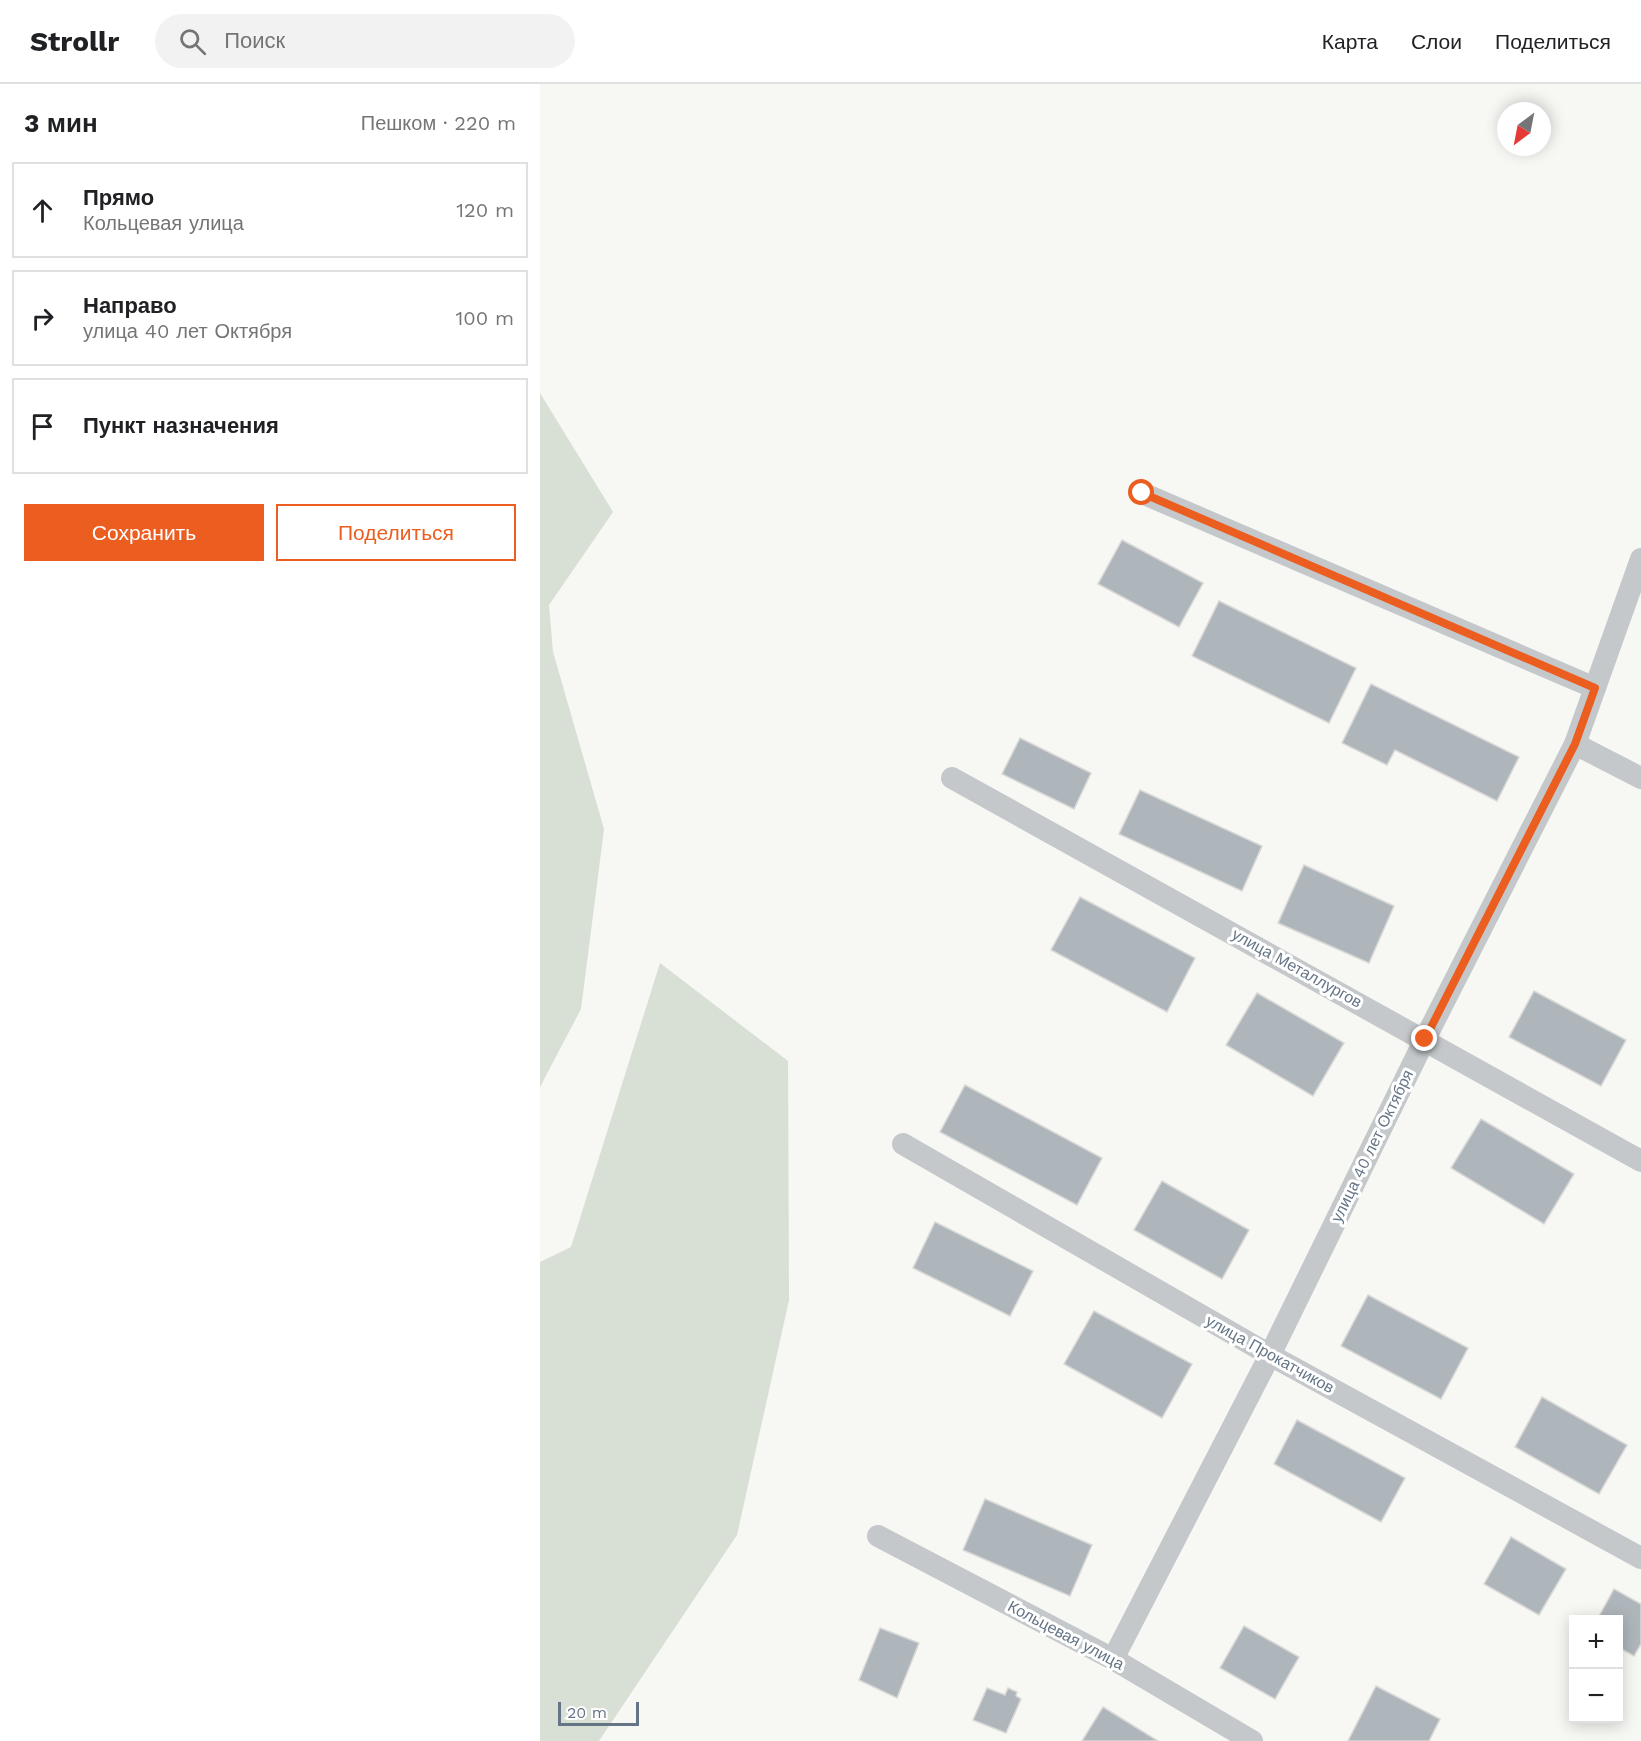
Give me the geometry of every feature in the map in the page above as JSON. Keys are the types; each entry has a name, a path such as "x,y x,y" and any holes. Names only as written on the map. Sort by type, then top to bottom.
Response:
{"street":[{"path":"1142,493 1595,688"},
{"name":"улица 40 лет Октября","path":"1113,1659 1270,1356 1425,1039 1575,744 1641,559"},
{"path":"1575,744 1641,778"},
{"name":"улица Металлургов","path":"952,778 1641,1161"},
{"name":"улица Прокатчиков","path":"903,1144 1270,1356 1641,1558"},
{"name":"Кольцевая улица","path":"878,1536 1113,1659 1252,1741"}],"shaded area":[{"path":"540,393 613,512 549,605 553,652 604,829 581,1009 540,1087"},
{"path":"660,963 788,1061 789,1300 737,1535 599,1741 540,1741 540,1262 571,1247"}],"building":[{"path":"1122,540 1203,583 1179,627 1098,584"},
{"path":"1219,601 1356,668 1329,723 1192,656"},
{"path":"1371,684 1519,757 1497,801 1395,750 1387,765 1342,743"},
{"path":"1020,738 1091,773 1074,809 1002,774"},
{"path":"1140,790 1262,846 1242,891 1119,834"},
{"path":"1304,865 1394,906 1369,963 1278,923"},
{"path":"1080,897 1195,958 1167,1012 1051,950"},
{"path":"1534,991 1626,1040 1601,1086 1509,1037"},
{"path":"1257,993 1344,1043 1313,1096 1226,1045"},
{"path":"965,1085 1102,1158 1077,1205 940,1132"},
{"path":"1481,1119 1574,1174 1544,1224 1451,1168"},
{"path":"1162,1181 1249,1230 1222,1279 1134,1230"},
{"path":"935,1222 1033,1271 1010,1316 913,1268"},
{"path":"1368,1295 1468,1348 1441,1399 1341,1346"},
{"path":"1094,1311 1192,1364 1162,1418 1064,1364"},
{"path":"1542,1397 1627,1445 1599,1494 1515,1447"},
{"path":"1297,1420 1405,1478 1381,1522 1274,1464"},
{"path":"985,1499 1092,1545 1070,1596 963,1550"},
{"path":"1511,1537 1566,1569 1539,1615 1484,1584"},
{"path":"1614,1589 1641,1604 1641,1644 1634,1656 1623,1650 1623,1615 1600,1615"},
{"path":"1244,1626 1299,1657 1275,1699 1220,1668"},
{"path":"880,1628 919,1643 897,1698 859,1680"},
{"path":"1376,1686 1440,1719 1429,1741 1348,1741"},
{"path":"987,1688 1005,1695 1008,1688 1017,1692 1016,1696 1021,1699 1006,1733 973,1720"},
{"path":"1103,1707 1158,1741 1082,1741"}],"route":[{"path":"1142,493 1595,688 1575,744 1425,1039"}]}
